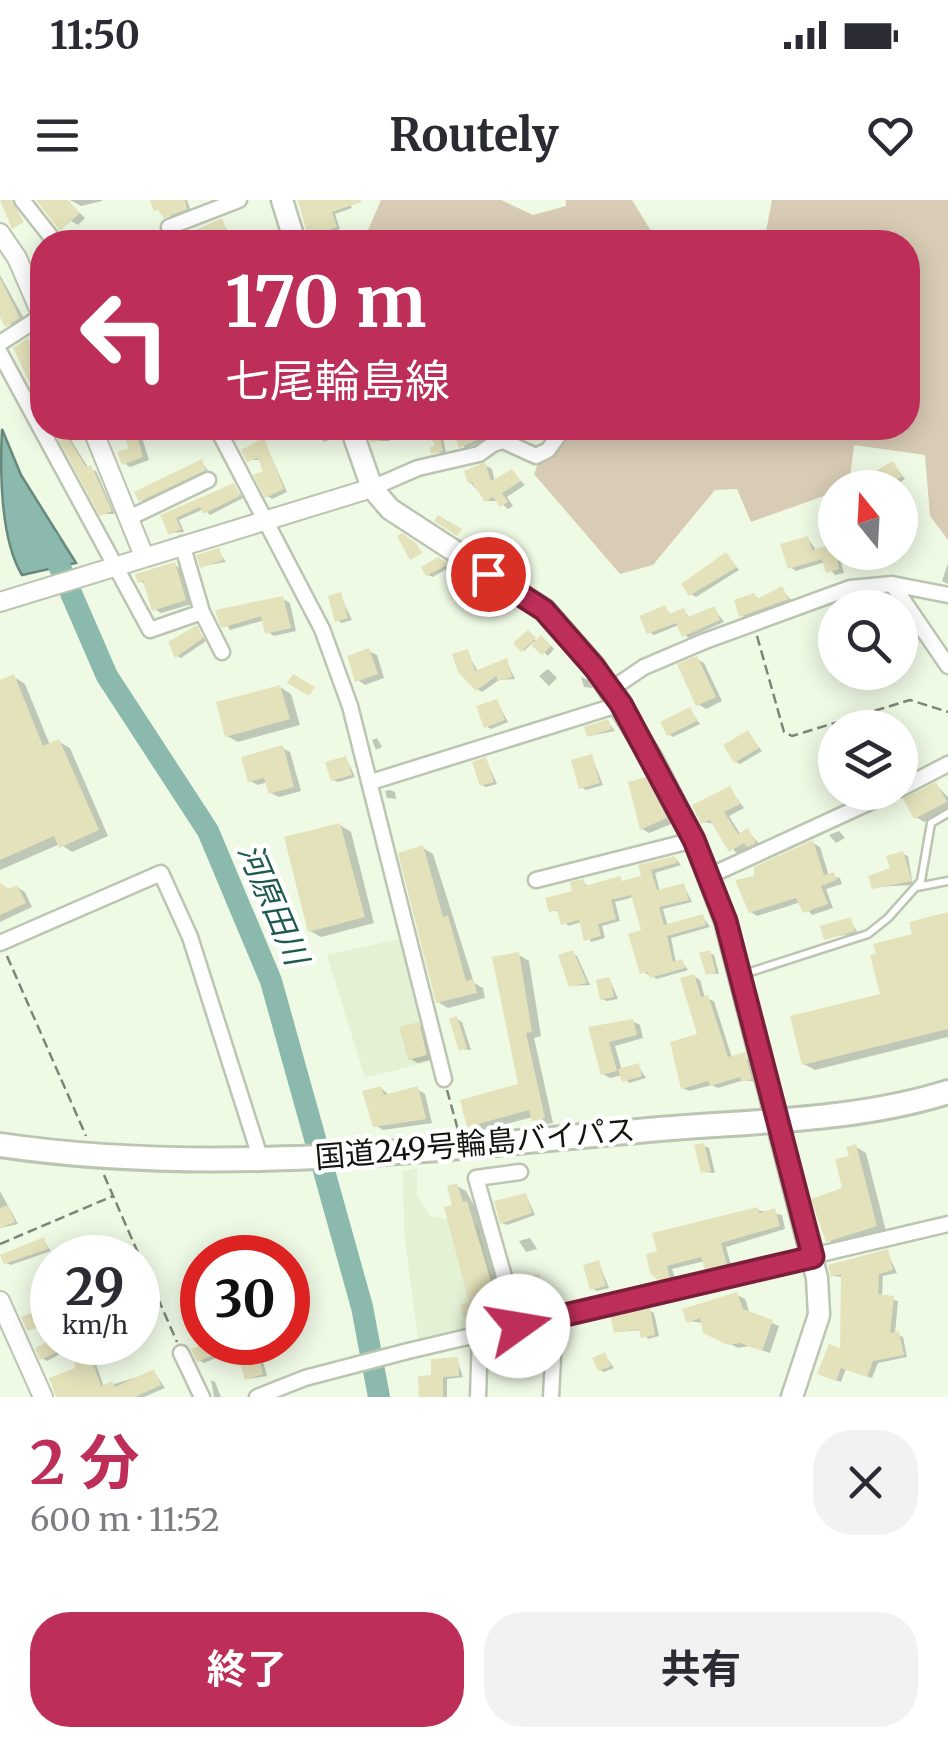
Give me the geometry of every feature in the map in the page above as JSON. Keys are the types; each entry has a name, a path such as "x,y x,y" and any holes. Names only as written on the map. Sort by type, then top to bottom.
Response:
{"highway":[{"name":"国道249号輪島バイパス","path":"0,1145 96,1156 268,1160 373,1155 776,1119 885,1107 948,1092"}],"main road":[{"path":"282,200 291,230"},
{"path":"355,440 372,488 413,528 544,610 616,697 694,840 740,976 813,1257 819,1315 792,1397"}],"street":[{"path":"22,200 46,230"},
{"path":"169,227 239,200"},
{"path":"0,233 8,260 30,296"},
{"path":"0,343 30,324"},
{"path":"0,354 30,411"},
{"path":"46,440 104,550 118,564 150,630 202,612"},
{"path":"97,440 144,556"},
{"path":"223,440 322,629 371,782 444,1079"},
{"path":"6,600 372,488 418,468 479,454 492,444 504,442 536,456 548,450 555,440"},
{"path":"129,518 208,480"},
{"path":"182,544 202,612 222,652"},
{"path":"371,782 616,697 644,667 850,588 892,584 948,595"},
{"path":"892,584 948,666"},
{"path":"918,779 948,764"},
{"path":"709,876 853,810"},
{"path":"536,880 694,840"},
{"path":"0,943 161,873 190,938 268,1160"},
{"path":"518,1326 476,1178 520,1172"},
{"path":"257,1397 305,1378 408,1351 948,1224"},
{"path":"0,1302 43,1397"},
{"path":"551,1397 555,1318"},
{"path":"478,1397 480,1335"},
{"path":"187,1365 202,1397"}],"lane":[{"path":"740,976 868,934 916,887 931,824 948,812"},
{"path":"916,887 948,882"}],"path":[{"path":"754,625 784,732 792,736 910,700 948,712"},
{"path":"444,1079 459,1132"},
{"path":"0,1244 113,1196"}],"shaded area":[{"path":"381,200 501,200 533,215 566,206 566,200 632,200 650,230 368,230"},
{"path":"772,200 948,200 948,540 930,516 925,455 854,445 851,470 818,470 818,498 751,522 737,489 715,490 653,565 620,574 534,474 547,440 920,440 920,230 766,230"},
{"path":"399,939 433,1061 365,1078 327,955"},
{"path":"417,1168 417,1194 430,1216 478,1225 503,1320 418,1340 404,1232 403,1171"}],"water":[{"path":"2,429 21,475 76,563 22,575 5,524"}],"building":[{"path":"0,200 12,200 24,222 12,229"},
{"path":"36,200 68,200 80,213 59,230"},
{"path":"150,200 185,200 187,209 164,218 158,210 154,211"},
{"path":"298,200 361,200 332,212 337,227 306,230"},
{"path":"222,218 226,230 196,230"},
{"path":"0,278 20,318 5,327 0,317"},
{"path":"28,338 30,384 13,348"},
{"path":"59,440 69,440 86,467 91,465 112,511 100,516"},
{"path":"126,440 138,440 143,457 122,465 117,452 129,448"},
{"path":"265,440 284,489 265,498 253,475 263,471 258,458 247,462 241,450"},
{"path":"432,440 441,440 443,451 431,454 430,447 435,446"},
{"path":"456,440 477,440 459,448"},
{"path":"202,459 206,470 139,502 134,492"},
{"path":"893,461 898,470 877,470"},
{"path":"485,462 491,481 512,469 521,481 502,493 508,502 500,507 493,497 485,502 472,482 468,483 464,471"},
{"path":"234,483 240,496 203,514 200,507 176,518 181,529 169,535 160,515"},
{"path":"438,515 462,529 457,536 434,521"},
{"path":"402,533 422,553 410,560 397,536"},
{"path":"481,534 505,550 497,562 478,550 480,546 475,543"},
{"path":"808,536 812,550 818,548 818,560 788,569 780,544"},
{"path":"219,548 223,560 200,568 196,555"},
{"path":"726,552 737,567 689,596 681,584"},
{"path":"438,557 449,564 426,576 421,567"},
{"path":"175,562 186,600 152,611 143,581 138,583 135,574"},
{"path":"782,586 789,599 739,617 734,600 754,593 757,599"},
{"path":"341,592 348,618 335,622 328,596"},
{"path":"283,596 291,628 265,634 261,616 222,628 215,610"},
{"path":"665,605 669,614 684,608 688,617 715,606 720,620 682,637 676,623 647,634 639,616"},
{"path":"197,625 203,638 175,658 168,642"},
{"path":"528,630 536,638 521,652 513,643"},
{"path":"541,635 551,646 542,655 531,645"},
{"path":"369,648 378,674 355,682 347,656"},
{"path":"468,649 475,671 507,658 512,677 498,681 496,676 476,691 458,672 452,654"},
{"path":"697,656 716,697 696,706 677,664"},
{"path":"14,674 43,746 59,739 99,830 59,848 54,836 0,860 0,680"},
{"path":"293,674 315,687 309,696 287,683"},
{"path":"280,685 290,719 225,737 216,702"},
{"path":"497,699 505,720 484,728 476,706"},
{"path":"690,707 697,721 667,736 660,722"},
{"path":"608,719 612,729 587,737 584,727"},
{"path":"748,730 759,748 734,763 723,745"},
{"path":"283,745 294,787 269,794 264,778 248,782 241,757"},
{"path":"592,754 600,783 579,789 571,760"},
{"path":"346,756 352,775 331,781 325,762"},
{"path":"486,757 494,782 480,786 472,762"},
{"path":"646,777 667,818 640,830 628,782"},
{"path":"936,782 947,802 914,819 909,810 918,810 918,791"},
{"path":"730,786 740,804 724,812 738,834 748,828 756,843 747,847 744,843 729,852 710,820 701,824 692,805"},
{"path":"340,823 365,917 308,932 284,837"},
{"path":"813,840 824,875 834,872 837,880 821,886 828,904 803,913 796,898 749,913 735,880 754,876 754,867"},
{"path":"423,845 466,981 473,979 477,993 436,1003 398,853"},
{"path":"903,851 912,881 872,889 868,876 890,868 886,856"},
{"path":"675,856 677,863 651,870 657,890 684,883 689,900 659,907 664,925 703,914 706,925 667,936 673,962 682,959 685,968 650,978 648,972 640,974 628,934 641,930 631,895 611,900 616,919 598,924 601,936 584,941 579,920 561,925 557,910 549,912 545,898 572,891 570,882 584,879 585,886 620,876 622,881 641,876 638,865"},
{"path":"0,883 9,889 17,885 26,903 0,915"},
{"path":"948,912 948,1029 802,1065 790,1016 880,994 870,955 876,954 873,944 912,934 909,922"},
{"path":"851,917 855,931 824,940 820,926"},
{"path":"573,950 587,983 569,987 558,955"},
{"path":"710,950 716,972 706,975 699,953"},
{"path":"519,952 532,1032 526,1033 545,1118 532,1121 529,1110 467,1127 460,1100 518,1084 492,957"},
{"path":"694,974 701,997 708,995 728,1057 745,1052 752,1079 742,1082 740,1077 710,1086 708,1081 681,1089 670,1042 697,1034 680,978"},
{"path":"610,977 614,997 600,1000 596,980"},
{"path":"457,1016 467,1048 459,1051 449,1019"},
{"path":"633,1019 637,1035 609,1042 617,1071 601,1075 588,1027"},
{"path":"419,1022 427,1055 408,1060 399,1027"},
{"path":"639,1063 642,1076 622,1082 618,1069"},
{"path":"381,1086 384,1095 418,1086 426,1119 373,1127 362,1091"},
{"path":"704,1143 711,1171 701,1173 694,1145"},
{"path":"856,1144 877,1226 826,1242 811,1199 842,1188 835,1159 849,1156 846,1147"},
{"path":"457,1183 463,1202 467,1201 497,1301 492,1303 496,1314 484,1317 482,1311 463,1317 460,1305 469,1302 444,1207 452,1205 447,1186"},
{"path":"526,1193 532,1213 500,1224 494,1201"},
{"path":"8,1205 15,1222 0,1228 0,1208"},
{"path":"758,1207 759,1213 775,1208 780,1226 721,1243 727,1265 705,1270 701,1257 667,1266 670,1278 659,1281 650,1273 646,1254 657,1251 652,1233"},
{"path":"30,1243 30,1255 4,1264 0,1255"},
{"path":"888,1249 893,1270 879,1274 878,1294 894,1296 890,1333 899,1331 904,1355 873,1361 867,1377 841,1368 836,1381 817,1374 829,1344 840,1348 841,1274 831,1277 828,1265"},
{"path":"599,1260 606,1286 590,1290 583,1265"},
{"path":"539,1274 544,1291 527,1296 522,1278"},
{"path":"737,1292 743,1309 773,1320 762,1351 740,1343 728,1345 703,1333 700,1318 687,1323 682,1309"},
{"path":"650,1308 655,1335 641,1338 639,1329 614,1333 610,1315"},
{"path":"30,1314 30,1330 27,1331 21,1317"},
{"path":"605,1352 611,1366 598,1371 592,1358"},
{"path":"458,1357 459,1376 443,1377 443,1397 419,1397 418,1376 431,1375 431,1359"},
{"path":"75,1365 94,1365 101,1386 112,1381 115,1387 154,1369 161,1385 135,1397 56,1397 49,1378"},
{"path":"241,1365 261,1365 263,1374 245,1380"}],"waterway":[{"name":"河原田川","path":"48,540 107,676 208,831 271,981 362,1307 379,1397"}],"route":[{"path":"488,574 544,610 594,667 621,704 694,840 726,921 813,1257 518,1326"}]}
